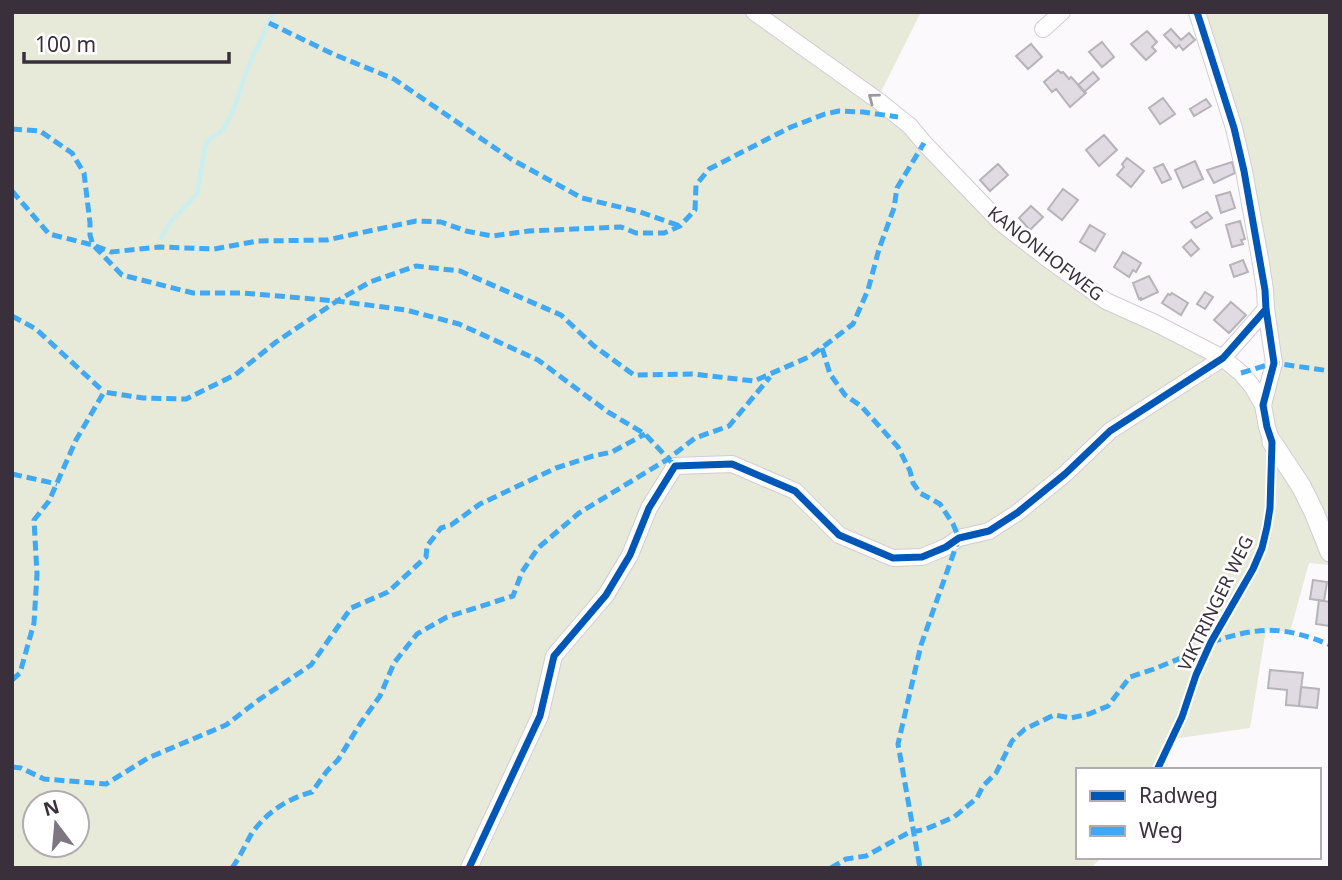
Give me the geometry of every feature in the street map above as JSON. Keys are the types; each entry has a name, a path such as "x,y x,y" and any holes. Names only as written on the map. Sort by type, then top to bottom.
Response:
{"street":[{"name":"KANONHOFWEG","path":"754,12 880,102 909,126 1000,222 1065,272 1106,301 1223,358 1252,386 1262,405 1272,442"},
{"path":"1043,29 1062,12"},
{"path":"1197,12 1234,128 1261,264 1274,363 1262,405"},
{"path":"468,868 540,716 554,656 606,595 630,555 649,508 675,466 732,464 795,491 839,535 893,558 922,557 959,538 989,531 1017,513 1065,474 1110,431 1223,358 1266,309"},
{"path":"1272,442 1301,486 1330,552"}],"green space":[{"path":"12,12 921,12 877,100 1000,222 1106,301 1223,358 1262,405 1271,378 1261,264 1197,12 1330,12 1330,565 1309,563 1290,632 1266,630 1250,728 1172,739 1158,768 1076,768 1076,859 1100,859 1091,868 12,868"}],"building":[{"path":"1171,29 1181,40 1189,33 1195,40 1183,50 1179,45 1176,48 1164,35"},
{"path":"1147,31 1157,42 1152,47 1156,51 1146,60 1131,44"},
{"path":"1102,42 1114,57 1102,67 1089,52"},
{"path":"1031,44 1042,57 1028,69 1016,56"},
{"path":"1058,70 1069,79 1071,77 1086,93 1070,107 1056,89 1052,92 1044,82"},
{"path":"1093,72 1099,79 1084,92 1078,85"},
{"path":"1163,98 1175,114 1160,124 1149,108"},
{"path":"1206,99 1211,106 1194,116 1190,109"},
{"path":"1104,135 1117,150 1099,166 1086,150"},
{"path":"1127,158 1144,171 1131,187 1117,175"},
{"path":"1195,161 1203,179 1183,188 1175,170"},
{"path":"1232,162 1235,173 1214,183 1207,170"},
{"path":"998,164 1008,175 990,191 980,180"},
{"path":"1163,164 1171,179 1162,183 1154,168"},
{"path":"1063,189 1078,200 1062,220 1048,209"},
{"path":"1230,192 1235,208 1221,213 1216,196"},
{"path":"1031,206 1043,217 1030,230 1019,218"},
{"path":"1207,212 1212,218 1196,228 1191,222"},
{"path":"1240,221 1245,239 1241,240 1243,244 1232,247 1226,225"},
{"path":"1090,225 1105,234 1095,251 1080,242"},
{"path":"1191,240 1199,249 1191,256 1183,247"},
{"path":"1123,252 1141,263 1129,277 1114,267"},
{"path":"1243,260 1248,272 1234,277 1230,265"},
{"path":"1149,276 1158,292 1141,300 1133,283"},
{"path":"1205,292 1213,297 1205,309 1197,304"},
{"path":"1172,293 1188,303 1181,315 1162,303 1168,294"},
{"path":"1231,302 1246,315 1229,333 1214,320"},
{"path":"1313,580 1327,582 1324,601 1310,599"},
{"path":"1319,600 1330,602 1330,626 1316,624"},
{"path":"1270,670 1303,673 1299,706 1286,705 1287,690 1268,688"},
{"path":"1301,687 1319,689 1317,708 1299,706"}],"waterway":[{"path":"161,238 171,221 197,194 206,142 223,130 233,111 248,67 274,12"}],"marked path":[{"path":"269,23 333,54 394,79 511,159 582,198 640,212 680,226"},
{"path":"12,191 49,234 111,252 160,247 214,249 258,241 327,240 416,221 441,222 492,236 529,231 621,227 636,233 664,233 680,226 695,210 696,185 709,169 791,127 839,111 898,117"},
{"path":"12,129 40,131 72,153 84,173 93,245 122,275 193,293 242,293 337,301 406,310 459,324 538,360 608,412 645,434 675,466"},
{"path":"12,680 20,673 34,623 37,574 34,520 49,501 76,440 104,392 143,398 186,399 235,375 276,342 337,301 370,282 416,266 460,271 561,315 594,346 634,375 693,374 754,381 811,356 853,324 868,290 894,208 897,188 924,143"},
{"path":"12,316 36,329 104,392"},
{"path":"822,348 830,374 845,395 861,406 898,447 913,483 920,493 940,504 959,538 921,645 898,744 920,868"},
{"path":"1241,373 1274,363 1330,371"},
{"path":"232,868 252,833 264,819 294,798 312,792 338,760 380,696 394,663 417,634 447,617 513,596 522,572 538,548 579,513 668,459 695,438 729,426 770,377"},
{"path":"12,767 21,768 44,779 106,784 148,758 226,725 311,665 351,608 388,592 426,557 427,546 441,528 451,525 480,504 556,468 612,452 645,434"},
{"path":"12,474 57,484"},
{"path":"1211,642 1243,633 1270,630 1298,634 1330,645"},
{"path":"831,868 846,859 866,856 908,833 926,829 954,817 977,798 983,786 996,773 1012,741 1025,729 1054,715 1071,718 1108,706 1130,677 1208,647"}],"cycle path":[{"name":"VIKTRINGER WEG","path":"1158,768 1182,717 1211,642 1253,569 1262,548 1270,508 1272,442 1263,405 1274,363 1265,290 1234,128 1197,12"},
{"path":"469,868 540,716 554,656 606,595 630,555 649,508 675,466 732,464 795,491 839,535 893,558 922,557 959,538 989,531 1017,513 1065,474 1110,431 1223,358 1266,309"}]}
